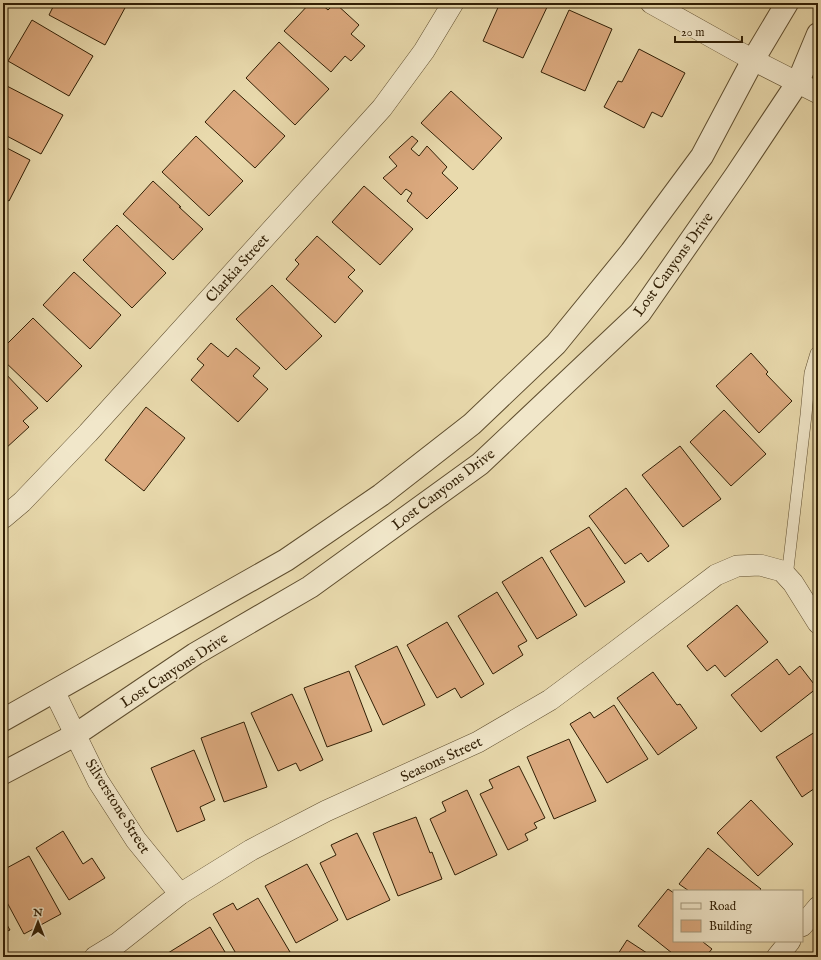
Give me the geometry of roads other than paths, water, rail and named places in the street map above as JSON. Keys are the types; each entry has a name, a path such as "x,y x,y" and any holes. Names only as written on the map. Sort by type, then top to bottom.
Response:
{"street":[{"name":"Clarkia Street","path":"3,518 22,502 88,432 382,108 424,51 453,3"},
{"path":"651,3 753,60 818,93"},
{"path":"3,720 286,560 381,495 472,424 556,344 631,252 702,156 753,60 787,3"},
{"name":"Lost Canyons Drive","path":"3,773 75,735 195,654 310,587 480,464 640,313 736,175 798,82 818,34"},
{"name":"Seasons Street","path":"95,957 118,943 180,894 251,850 326,811 478,742 543,704 610,656 716,575 737,566 760,565 784,574"},
{"path":"784,574 793,583 818,623"},
{"name":"Silverstone Street","path":"54,691 98,781 136,840 180,894"},
{"path":"803,925 818,907"},
{"path":"777,957 789,942"}],"lane":[{"path":"784,574 806,415 810,373 818,352"}]}
